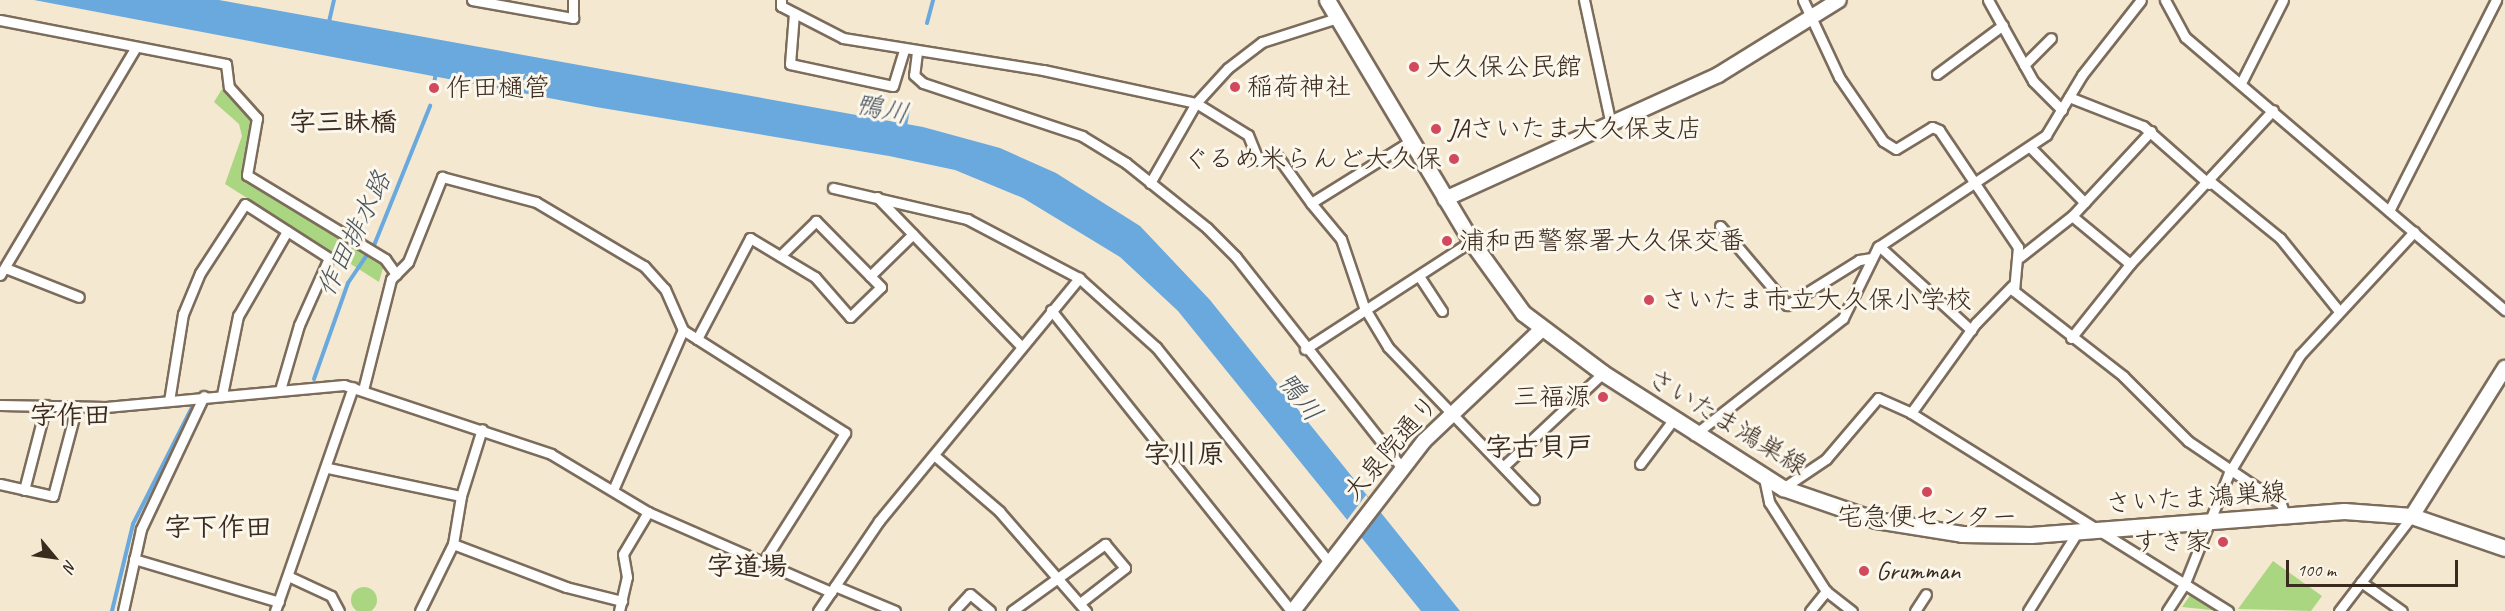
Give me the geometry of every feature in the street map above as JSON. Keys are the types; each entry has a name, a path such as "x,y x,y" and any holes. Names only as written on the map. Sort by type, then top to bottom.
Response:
{"main road":[{"name":"さいたま鴻巣線","path":"1327,0 1334,19 1409,142 1507,295 1541,330 1603,374 1694,435 1783,488 1858,516 1937,532 1997,536 2344,511 2412,516 2505,548"}],"street":[{"path":"472,0 573,18 573,0"},
{"path":"781,0 781,6 843,38 917,52 1043,70 1196,103 1248,135 1258,160 1275,153 1341,239 1364,307 1388,347 1449,415 1505,465 1534,499"},
{"path":"1584,0 1611,125"},
{"path":"1803,0 1808,18 1839,77 1883,141 1896,149 1932,127 1939,130 1977,184 2020,257"},
{"path":"1445,199 1718,75 1839,0"},
{"path":"1988,0 2024,65 2062,110"},
{"path":"1694,435 1844,318 1879,246 1977,184 2049,131 2069,97 2141,0"},
{"path":"2164,0 2185,37 2505,310"},
{"path":"2241,83 2283,0"},
{"path":"2389,211 2496,0"},
{"path":"794,13 790,64 893,86 903,49"},
{"path":"1150,183 1196,103 1228,68 1262,42 1334,19"},
{"path":"0,20 226,64 229,87 257,118 247,175 385,259 396,274"},
{"path":"1937,74 2003,25"},
{"path":"2024,65 2051,38"},
{"path":"0,275 8,269 136,47"},
{"path":"917,52 914,75 923,83 1082,136 1150,183 1236,257 1305,349 1401,467"},
{"path":"2069,97 2121,114 2151,131 2210,183 2280,238 2339,311"},
{"path":"2071,338 2130,264 2210,183 2273,110"},
{"path":"1911,413 1971,330 2012,286 2020,257 2072,216 2151,131"},
{"path":"1311,202 1409,142"},
{"path":"2030,147 2085,203"},
{"path":"134,559 277,606 358,389 396,274 408,262 442,177 536,201 626,252 665,288 683,330 845,433 763,562"},
{"path":"832,188 968,219 1079,278 1156,347 1333,556"},
{"path":"878,197 1021,346"},
{"path":"169,401 183,314 200,273 245,204 328,258 299,325 280,390"},
{"path":"2072,216 2130,264"},
{"path":"698,339 750,238 815,278 850,317 881,287 816,221 780,256"},
{"path":"1720,226 1787,305 1859,260 1872,258"},
{"path":"222,395 238,316 287,231"},
{"path":"2168,611 2185,583 2229,473 2300,355 2414,232"},
{"path":"870,276 913,234"},
{"path":"1305,349 1364,307 1419,276 1471,241"},
{"path":"1879,246 1971,330"},
{"path":"8,269 79,297"},
{"path":"1419,276 1442,311"},
{"path":"818,611 934,455 1079,278"},
{"path":"2012,286 2071,338 2123,376 2182,436 2229,473 2281,504 2285,515"},
{"path":"1051,310 1292,611"},
{"path":"613,490 683,330"},
{"name":"大泉院通り","path":"1292,611 1401,467 1449,415 1541,330"},
{"path":"2339,611 2412,516 2505,368"},
{"path":"1505,465 1603,374"},
{"path":"0,405 77,406 169,401 280,390 358,389 551,454 648,512 763,562 895,611"},
{"path":"123,611 141,529 204,396"},
{"path":"1783,488 1826,459 1878,398 1911,413 2085,530 2185,583 2228,611"},
{"path":"24,490 46,405"},
{"path":"0,484 53,496 77,406"},
{"path":"1640,464 1673,420"},
{"path":"420,611 453,544 461,496 482,429"},
{"path":"934,455 999,511 1057,578 1083,607 1125,568 1105,544 1057,578 1012,611"},
{"path":"328,468 461,496"},
{"path":"1764,478 1770,502 1826,591 1852,611"},
{"path":"619,611 627,577 623,554 648,512"},
{"path":"2028,611 2085,530"},
{"path":"453,544 566,587 622,601"},
{"path":"288,576 331,596 339,611"},
{"path":"2361,582 2402,611"},
{"path":"1810,611 1826,591"},
{"path":"954,611 970,594 990,611"},
{"path":"1914,611 1926,594"}],"green space":[{"path":"222,89 255,124 242,170 245,179 378,261 383,268 379,282 225,184 242,136 239,124 214,102"},
{"path":"2273,561 2322,596 2311,611 2238,609"},
{"path":"364,587 373,591 377,600 373,609 364,613 355,609 351,600 355,591"},
{"path":"2193,591 2221,611 2182,607"}],"water":[{"path":"34,0 219,0 923,127 1000,148 1056,173 1140,226 1210,300 1460,611 1421,611 1178,311 1120,257 1023,198 955,170 889,156 596,107"}],"pier":[{"path":"1366,495 1380,512 1358,541 1344,524"}],"waterway":[{"path":"927,23 933,0"},
{"path":"328,26 334,1"},
{"name":"作田排水路","path":"434,85 436,71"},
{"name":"作田排水路","path":"314,379 348,283 375,243 430,106"},
{"name":"鴨川","path":"905,126 908,109"},
{"name":"作田排水路","path":"112,611 133,524 192,407"}],"place":[{"name":"大久保公民館","path":"1414,67"},
{"name":"稲荷神社","path":"1235,87"},
{"name":"作田樋管","path":"434,88"},
{"name":"JAさいたま大久保支店","path":"1436,129"},
{"name":"ぐるめ米らんど大久保","path":"1454,159"},
{"name":"浦和西警察署大久保交番","path":"1447,241"},
{"name":"さいたま市立大久保小学校","path":"1649,300"},
{"name":"三福源","path":"1603,397"},
{"name":"宅急便センター","path":"1927,492"},
{"name":"すき家","path":"2223,542"},
{"name":"Grumman","path":"1864,571"}],"district":[{"name":"字三眛橋","path":"343,123"},
{"name":"字作田","path":"70,416"},
{"name":"字古貝戸","path":"1539,448"},
{"name":"字川原","path":"1184,455"},
{"name":"字下作田","path":"218,528"},
{"name":"字道場","path":"747,567"}]}
